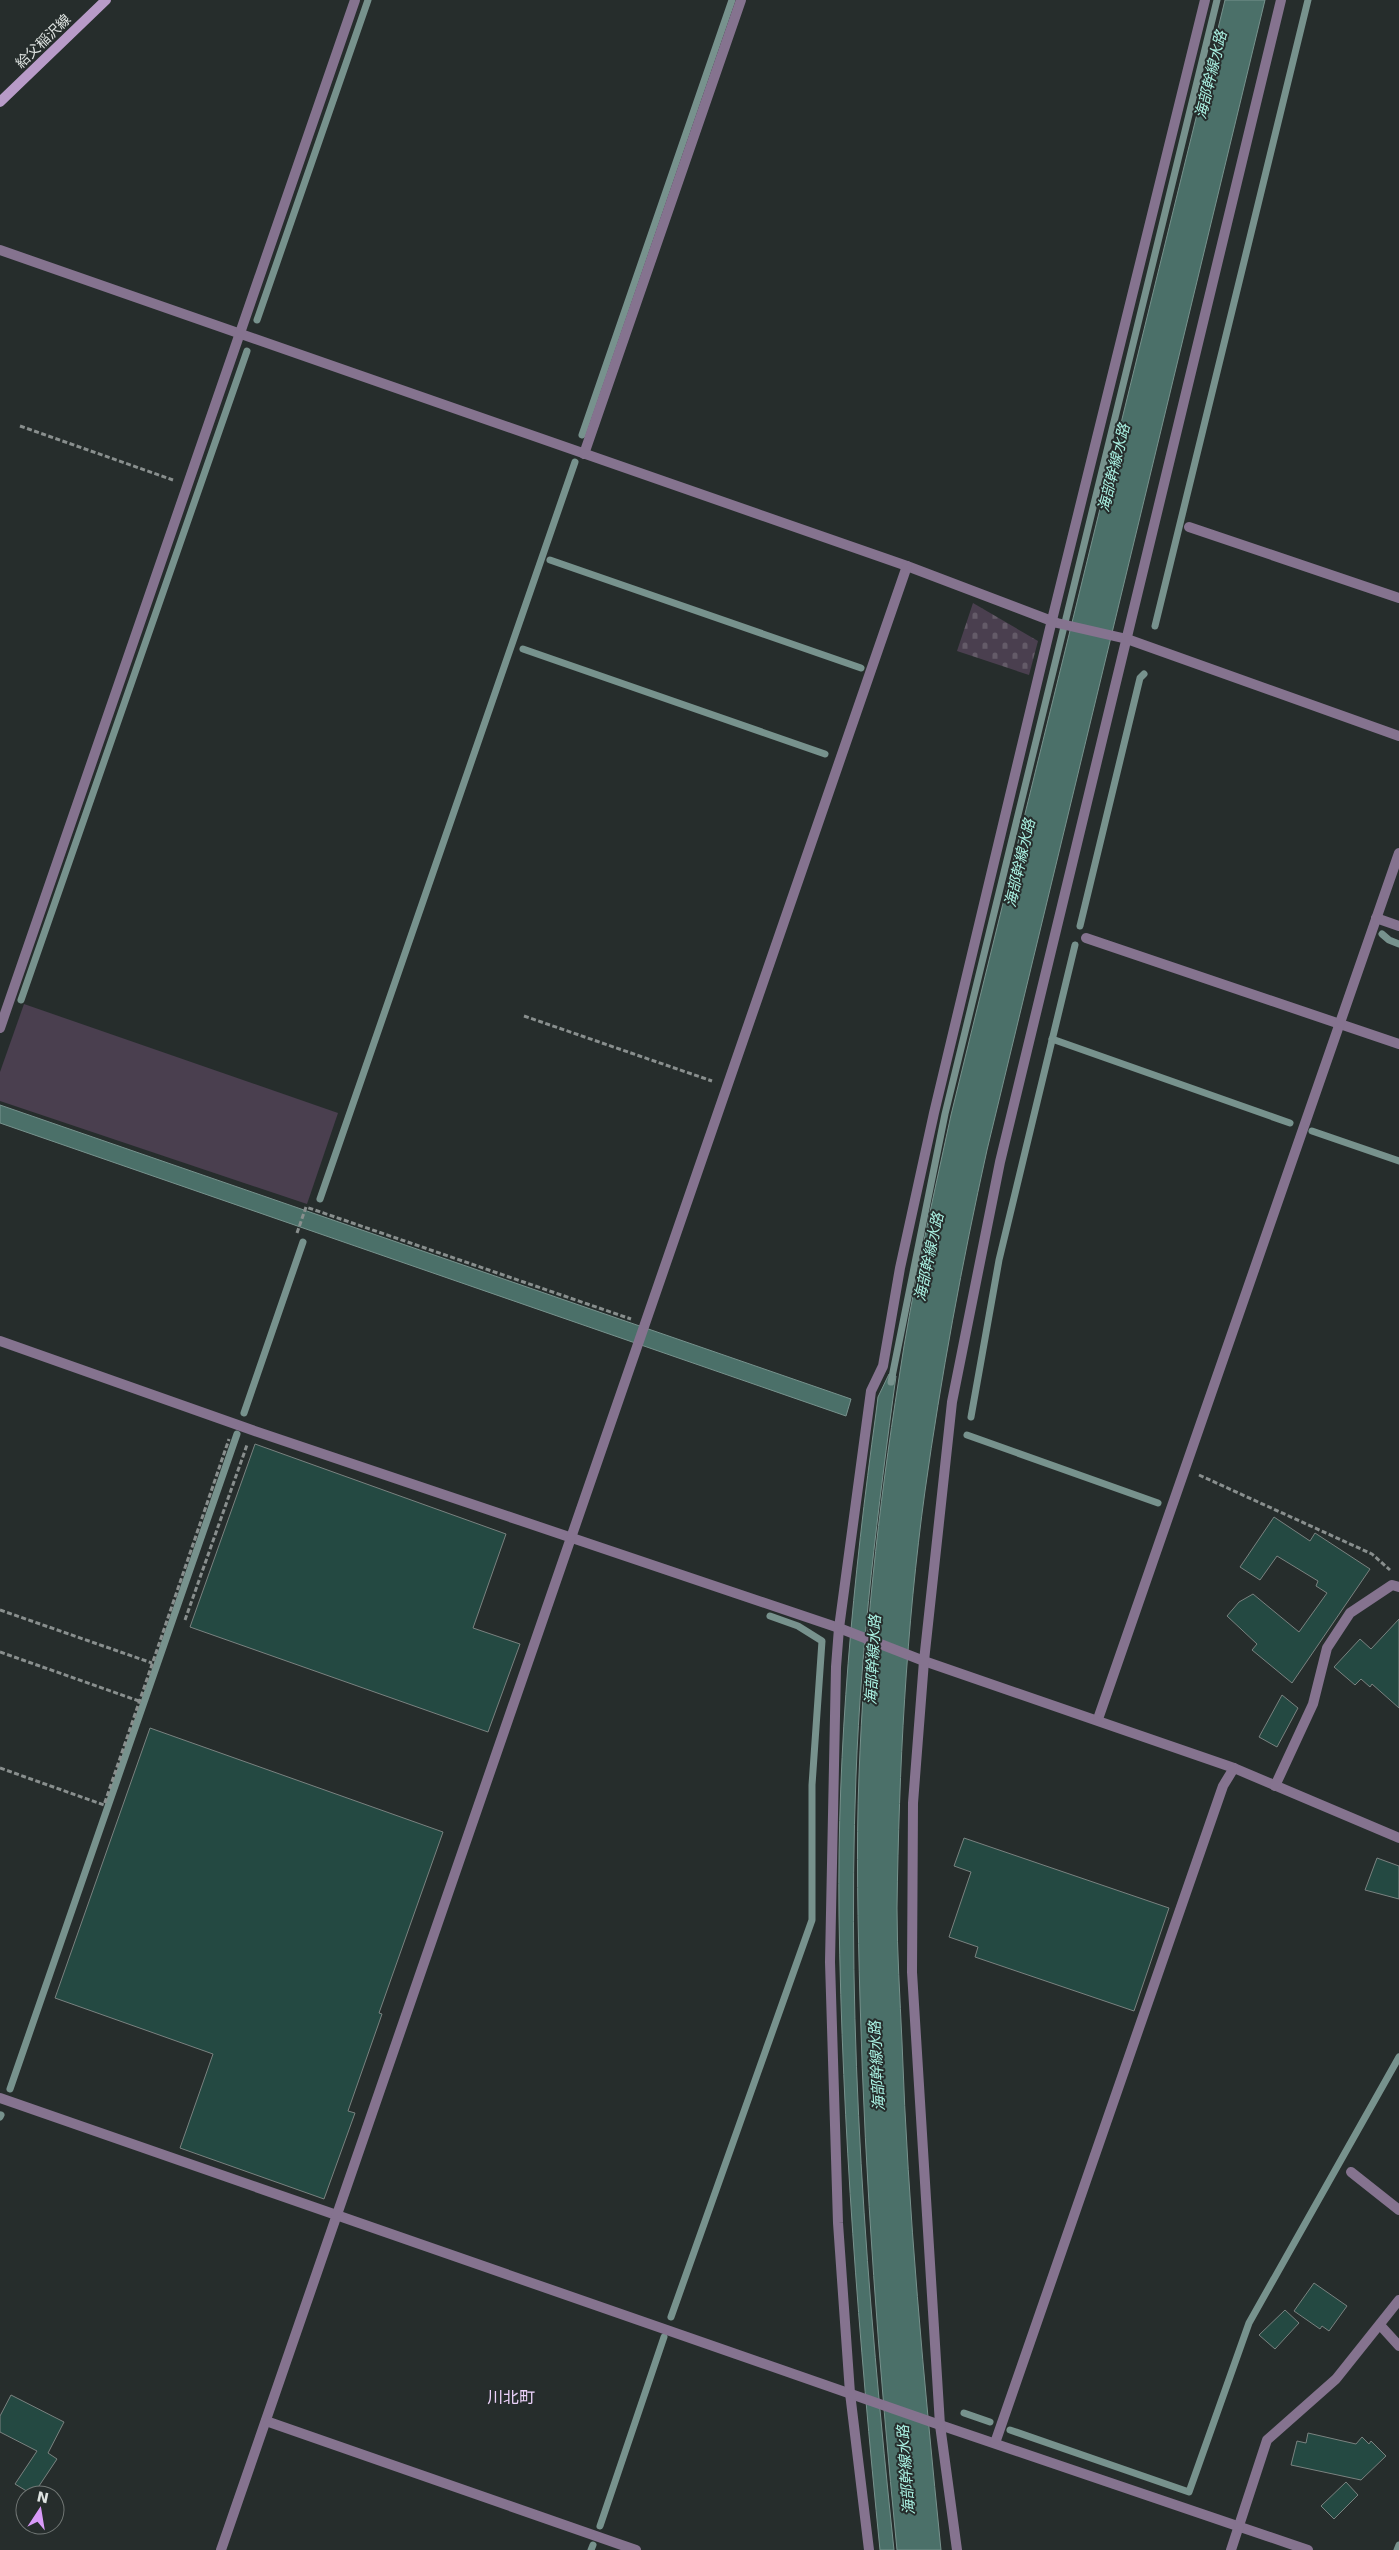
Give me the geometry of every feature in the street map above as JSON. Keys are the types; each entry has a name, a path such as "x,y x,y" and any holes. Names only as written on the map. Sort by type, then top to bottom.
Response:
{"main road":[{"name":"給父稲沢線","path":"0,102 106,0"}],"street":[{"path":"0,1028 355,0"},
{"path":"584,454 741,0"},
{"path":"869,2550 838,2223 830,1962 836,1667 871,1391 883,1366 900,1268 934,1113 1205,0"},
{"path":"957,2550 940,2425 912,1972 913,1803 924,1661 952,1402 1000,1162 1281,0"},
{"path":"0,250 907,566 1054,621 1127,639 1399,736"},
{"path":"1189,527 1399,598"},
{"path":"221,2550 907,566"},
{"path":"1098,1719 1399,853"},
{"path":"1376,918 1399,926"},
{"path":"1086,938 1399,1044"},
{"path":"0,1341 252,1430 842,1629 924,1661 1098,1719 1234,1768 1399,1838"},
{"path":"1276,1786 1313,1704 1327,1648 1350,1613 1395,1586"},
{"path":"995,2443 1223,1786 1234,1768"},
{"path":"0,2098 940,2425 1308,2550"},
{"path":"1351,2172 1399,2210"},
{"path":"1230,2550 1267,2440 1336,2379 1399,2300"},
{"path":"1380,2325 1399,2346"},
{"path":"266,2421 636,2550"}],"path":[{"path":"20,426 188,485"},
{"path":"524,1016 726,1086"},
{"path":"297,1232 306,1207 644,1324"},
{"path":"0,1768 104,1805 235,1424"},
{"path":"185,1620 252,1430"},
{"path":"1185,1468 1372,1554 1390,1570 1395,1586"},
{"path":"0,1610 152,1663"},
{"path":"0,1652 139,1701"}],"green space":[{"path":"973,603 1038,641 1029,675 957,651"},
{"path":"24,1004 338,1113 307,1204 0,1101 0,1072"}],"water":[{"name":"海部幹線水路","path":"1225,0 1265,0 987,1150 953,1320 918,1543 905,1699 897,1925 912,2233 941,2550 897,2550 884,2413 869,2207 862,2069 858,1888 858,1803 864,1675 885,1477 910,1312 951,1115"},
{"path":"0,1105 851,1399 846,1416 0,1123"},
{"path":"889,1374 896,1376 866,1626 858,1726 854,1873 854,1970 861,2164 875,2357 894,2550 880,2550 865,2392 848,2154 841,1995 839,1852 848,1663 860,1538 878,1397"}],"building":[{"path":"255,1444 506,1534 473,1628 520,1644 488,1732 190,1627"},
{"path":"1274,1517 1310,1541 1315,1533 1370,1569 1292,1683 1252,1650 1257,1644 1227,1616 1239,1602 1253,1594 1299,1632 1327,1593 1316,1586 1318,1581 1277,1556 1260,1580 1240,1567"},
{"path":"1399,1619 1399,1708 1372,1684 1370,1687 1361,1679 1355,1685 1334,1667 1360,1639 1371,1649"},
{"path":"1282,1695 1298,1708 1277,1747 1259,1737"},
{"path":"150,1728 443,1832 379,2013 382,2014 348,2111 355,2113 324,2199 180,2148 213,2054 55,1998"},
{"path":"964,1838 1169,1908 1134,2011 975,1957 978,1947 949,1937 971,1872 954,1866"},
{"path":"1377,1858 1399,1866 1399,1899 1365,1890"},
{"path":"1314,2283 1347,2306 1329,2331 1322,2326 1320,2329 1294,2311"},
{"path":"1285,2310 1299,2323 1275,2349 1259,2335"},
{"path":"11,2395 64,2422 48,2453 57,2459 40,2485 15,2484 37,2451 0,2432 0,2416"},
{"path":"1308,2433 1356,2444 1362,2437 1369,2444 1371,2441 1386,2456 1361,2480 1291,2465 1297,2441 1306,2443"},
{"path":"1346,2482 1358,2495 1334,2519 1321,2506"}],"waterway":[{"path":"257,320 368,0"},
{"path":"582,435 732,0"},
{"name":"海部幹線水路","path":"891,1382 945,1114 1217,0"},
{"path":"1155,626 1308,0"},
{"path":"21,1000 247,351"},
{"path":"320,1199 575,462"},
{"path":"550,560 861,668"},
{"path":"523,649 825,754"},
{"path":"1080,926 1140,678 1144,674"},
{"path":"1382,934 1389,940 1399,944"},
{"path":"971,1417 999,1260 1075,945"},
{"path":"1052,1039 1290,1123"},
{"path":"1312,1131 1399,1161"},
{"path":"244,1413 303,1242"},
{"path":"10,2089 237,1434"},
{"path":"967,1435 1158,1503"},
{"path":"671,2317 812,1920 812,1785 822,1641 798,1626 770,1616"},
{"path":"1010,2430 1189,2492 1249,2323 1399,2057"},
{"path":"600,2526 664,2337"},
{"path":"964,2413 990,2422"},
{"path":"591,2550 593,2545"},
{"path":"1397,2550 1399,2545"}],"district":[{"name":"川北町","path":"511,2397"}]}
